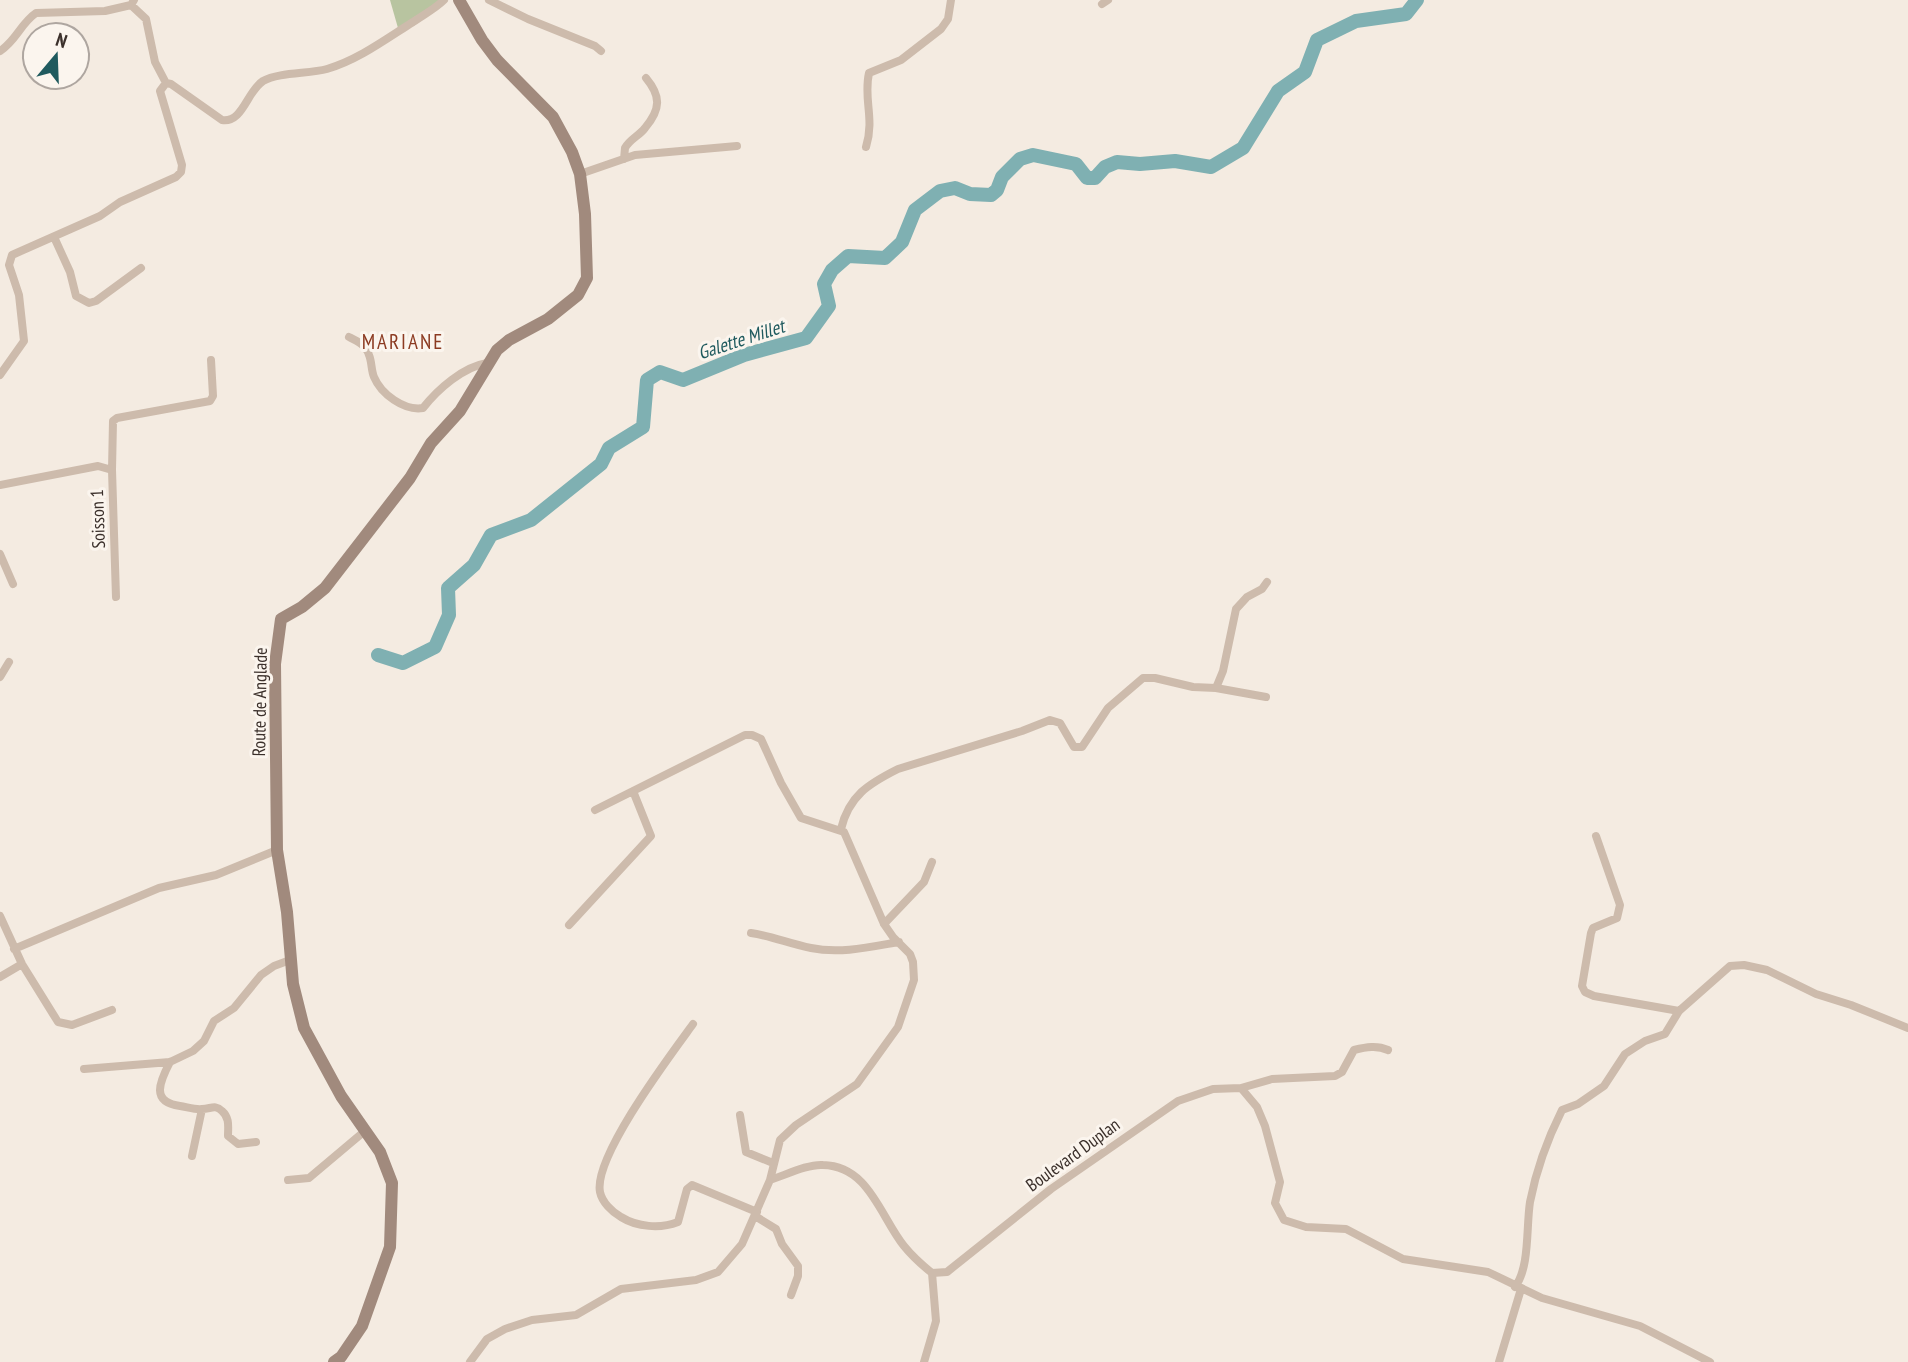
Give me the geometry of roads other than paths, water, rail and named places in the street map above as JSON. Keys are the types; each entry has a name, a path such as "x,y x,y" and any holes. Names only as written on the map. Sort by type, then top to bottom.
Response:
{"street":[{"path":"166,83 227,121 239,114 256,87 265,80 327,69 349,60 377,45 444,0"},
{"name":"Route de Anglade","path":"334,1362 341,1357 362,1326 390,1247 392,1183 380,1152 341,1096 304,1028 293,984 287,912 277,850 275,664 281,619 302,607 325,587 410,478 431,443 460,411 497,350 509,340 548,319 578,295 587,278 585,214 580,174 572,152 553,117 498,60 482,40 459,0"},
{"path":"489,0 601,51"},
{"path":"866,147 871,132 867,92 869,74 901,60 941,29 948,19 951,0"},
{"path":"0,51 12,43 28,18 36,13 105,11 132,2 146,19 153,55 166,83"},
{"path":"624,159 625,148 651,120 658,100 658,94 646,78"},
{"path":"0,375 21,347 24,334 19,295 9,265 10,259 16,253 100,216 120,202 176,177 181,172 182,165 160,91 166,83"},
{"path":"580,174 645,154 737,146"},
{"path":"54,237 70,272 76,296 89,303 141,268"},
{"path":"349,337 361,343 369,354 372,373 384,391 404,406 414,409 423,408 463,372 487,363"},
{"path":"112,470 113,421 117,418 210,401 213,396 211,360"},
{"name":"Soisson 1","path":"0,485 99,466 112,470 116,597"},
{"path":"0,554 13,584"},
{"path":"1216,688 1223,671 1236,609 1267,582"},
{"path":"0,677 9,662"},
{"path":"841,829 848,806 855,798 884,775 898,769 1050,720 1060,723 1072,744 1078,748 1082,747 1108,708 1143,678 1266,697"},
{"path":"470,1362 487,1339 505,1329 532,1320 576,1315 621,1289 696,1280 718,1272 742,1244 770,1180 780,1140 796,1125 857,1084 898,1027 914,980 910,954 884,924 846,836 841,829 801,818 780,783 761,740 752,735 745,735 726,744 595,810"},
{"path":"569,925 651,836 633,791"},
{"path":"1595,836 1620,905 1620,912 1617,918 1593,928 1582,986 1585,992 1594,996 1679,1011"},
{"path":"14,949 159,888 216,875 277,850"},
{"path":"884,924 924,882 932,862"},
{"path":"0,916 22,964 55,1018 62,1024 72,1025 112,1010"},
{"path":"751,933 777,937 808,947 842,951 899,942"},
{"path":"84,1069 170,1062 193,1051 204,1041 214,1021 234,1008 261,975 290,960"},
{"path":"0,976 22,964"},
{"path":"1499,1362 1523,1276 1526,1232 1537,1171 1550,1133 1562,1110 1578,1104 1604,1086 1625,1054 1645,1041 1665,1034 1679,1011 1730,966 1744,965 1767,970 1816,994 1908,1028"},
{"path":"693,1024 627,1119 608,1160 600,1192 614,1212 640,1225 665,1226 678,1222 687,1189 692,1185 756,1214 776,1228 782,1244 798,1266 798,1276 791,1295"},
{"name":"Boulevard Duplan","path":"932,1273 947,1272 1051,1189 1178,1101 1213,1089 1241,1088 1272,1079 1335,1076 1342,1072 1354,1050 1382,1047 1388,1050"},
{"path":"170,1062 164,1073 161,1099 167,1104 202,1109 212,1106 221,1109 228,1118 228,1136 239,1144 256,1142"},
{"path":"1241,1088 1257,1107 1265,1126 1280,1182 1275,1203 1284,1220 1306,1227 1346,1229 1403,1259 1488,1272 1542,1298 1640,1326 1710,1362"},
{"path":"192,1156 202,1109"},
{"path":"740,1115 746,1152 773,1163"},
{"path":"288,1180 309,1178 366,1129"},
{"path":"770,1180 820,1164 841,1167 867,1186 903,1245 932,1273 936,1321 924,1362"}],"waterway":[{"name":"Galette Millet","path":"378,655 403,663 435,647 449,615 448,588 474,565 491,535 531,520 601,464 609,448 643,427 647,380 660,372 683,380 744,355 806,338 829,306 824,284 832,270 848,256 885,258 902,242 915,210 940,191 955,188 970,194 991,195 997,190 1002,177 1020,159 1033,155 1076,164 1087,178 1095,178 1105,167 1117,162 1140,164 1175,161 1211,167 1243,148 1278,91 1305,72 1317,40 1356,21 1406,14 1417,0"}],"district":[{"name":"MARIANE","path":"403,342"}]}
